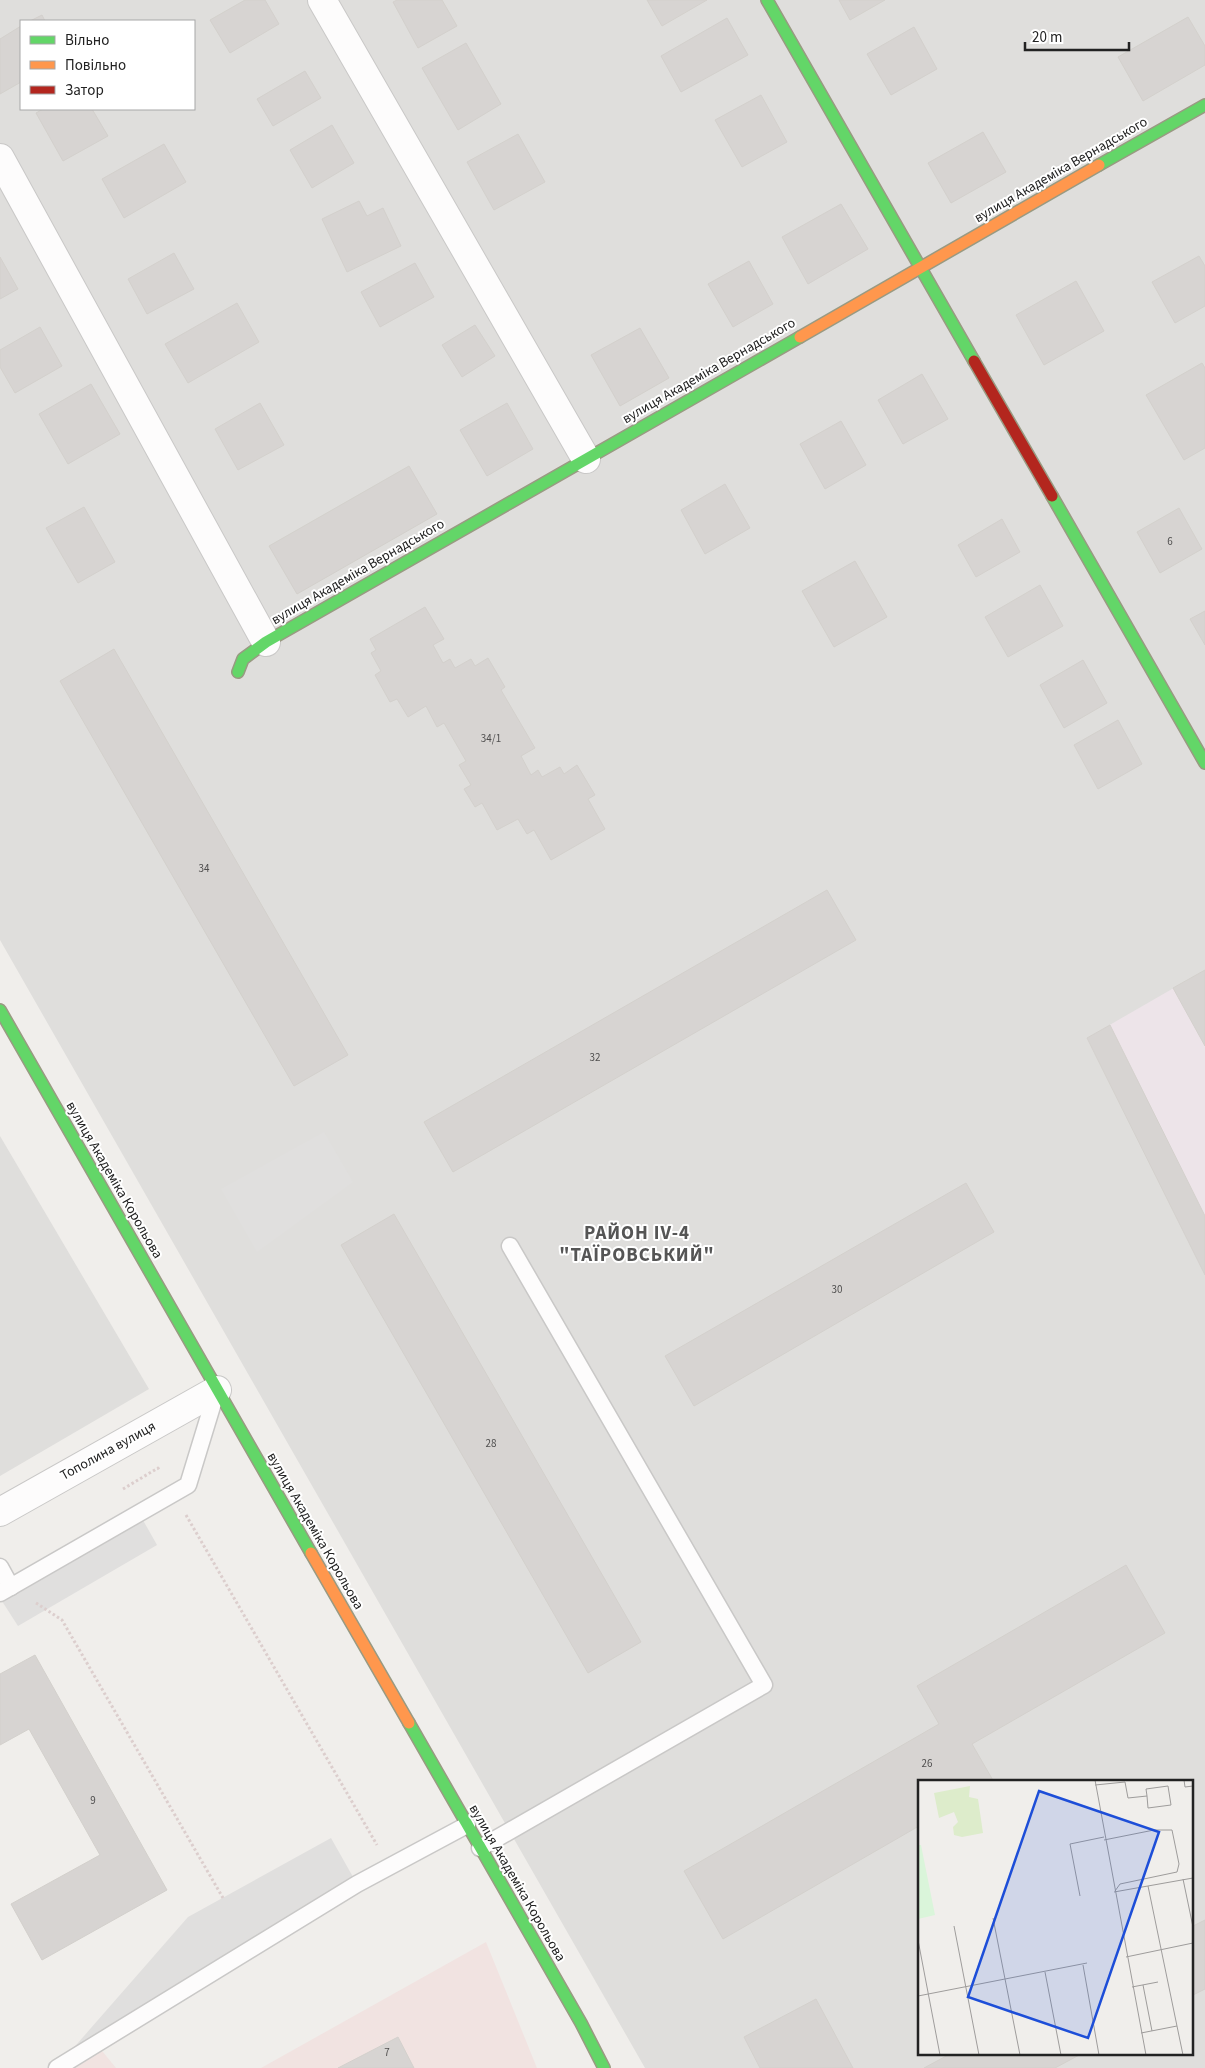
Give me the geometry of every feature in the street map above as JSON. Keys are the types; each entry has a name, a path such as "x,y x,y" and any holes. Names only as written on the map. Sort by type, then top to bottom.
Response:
{"street":[{"path":"322,0 586,459"},
{"path":"767,0 1205,763"},
{"name":"вулиця Академіка Вернадського","path":"238,672 243,659 266,642 1205,105"},
{"path":"0,158 266,642"},
{"name":"вулиця Академіка Корольова","path":"0,1010 581,2023 604,2068"},
{"name":"Тополина вулиця","path":"0,1512 217,1390"}],"lane":[{"path":"480,1848 764,1685 510,1246"},
{"path":"0,1567 6,1590 188,1485 217,1390"},
{"path":"57,2068 357,1884 467,1825"}],"path":[{"path":"158,1468 382,1855 391,1866"},
{"path":"6,1590 62,1620 222,1898"}],"shaded area":[{"path":"0,0 1205,0 1205,2068 645,2068 0,940"},
{"path":"1205,970 1205,1275 1087,1038"},
{"path":"324,1132 353,1182 257,1252 221,1189"},
{"path":"0,1136 149,1389 0,1476"},
{"path":"135,1506 157,1545 18,1626 0,1598"},
{"path":"331,1838 357,1884 56,2068 188,1917"},
{"path":"486,1942 537,2068 261,2068"},
{"path":"98,2046 116,2068 57,2068"}],"building":[{"path":"245,0 265,0 279,24 230,53 210,20"},
{"path":"397,0 442,0 457,26 418,48 393,2"},
{"path":"647,0 707,0 662,26"},
{"path":"839,0 885,0 850,20"},
{"path":"42,15 44,20 32,20"},
{"path":"1188,17 1205,46 1205,65 1143,101 1118,57"},
{"path":"727,18 748,55 681,92 661,56"},
{"path":"20,27 20,83 0,94 0,39"},
{"path":"914,27 937,69 891,95 867,54"},
{"path":"466,43 501,104 458,130 422,68"},
{"path":"305,71 321,98 273,126 257,99"},
{"path":"761,95 787,142 742,167 715,120"},
{"path":"41,110 93,110 108,136 63,161 36,113"},
{"path":"332,125 354,163 312,188 290,150"},
{"path":"983,132 1006,172 951,203 928,163"},
{"path":"518,134 545,182 494,210 467,162"},
{"path":"164,144 186,182 124,218 102,179"},
{"path":"359,201 367,216 383,208 401,246 347,272 322,219"},
{"path":"841,204 868,249 808,284 782,237"},
{"path":"174,253 194,289 147,314 128,279"},
{"path":"1199,256 1205,266 1205,306 1175,323 1152,282"},
{"path":"0,257 18,289 0,299"},
{"path":"749,261 773,304 733,327 708,284"},
{"path":"415,263 434,297 380,327 361,292"},
{"path":"1076,281 1104,331 1044,365 1016,315"},
{"path":"237,303 259,342 188,383 165,344"},
{"path":"475,325 495,356 462,377 442,345"},
{"path":"40,327 62,366 15,393 0,367 0,350"},
{"path":"640,328 669,378 620,406 591,355"},
{"path":"1202,363 1205,368 1205,448 1184,460 1146,395"},
{"path":"922,374 948,419 903,444 878,400"},
{"path":"91,384 120,434 68,464 39,414"},
{"path":"260,403 284,445 238,470 215,429"},
{"path":"507,403 533,449 487,476 460,430"},
{"path":"841,421 866,465 825,489 800,444"},
{"path":"409,466 437,514 297,594 269,546"},
{"path":"725,484 750,528 705,554 681,510"},
{"path":"84,507 115,562 78,583 46,528"},
{"path":"1179,508 1202,549 1160,573 1137,532"},
{"path":"1002,519 1020,552 976,577 958,545"},
{"path":"855,561 887,617 834,647 802,591"},
{"path":"1040,585 1063,626 1008,657 985,617"},
{"path":"425,607 444,639 433,645 443,663 450,659 455,668 471,659 475,666 488,658 505,687 501,690 535,748 521,756 531,775 538,770 542,777 560,767 564,774 577,765 595,795 588,799 605,829 551,860 534,830 527,834 518,819 497,830 482,803 475,807 464,789 471,785 459,765 466,761 444,723 437,727 426,706 408,717 397,699 390,702 375,675 381,671 371,653 376,650 370,639"},
{"path":"1205,611 1205,645 1190,619"},
{"path":"114,649 348,1055 294,1086 60,681"},
{"path":"1083,660 1107,703 1064,728 1040,685"},
{"path":"1118,720 1142,764 1098,789 1074,745"},
{"path":"827,890 856,940 453,1172 424,1122"},
{"path":"1205,970 1205,1046 1173,988"},
{"path":"1110,1025 1205,1216 1205,1275 1087,1038"},
{"path":"966,1183 994,1232 694,1406 665,1356"},
{"path":"394,1214 641,1642 588,1673 341,1245"},
{"path":"1126,1565 1165,1633 972,1744 993,1780 918,1780 918,1827 723,1939 684,1871 939,1724 917,1686"},
{"path":"35,1655 167,1890 42,1960 11,1904 100,1855 29,1729 0,1745 0,1674"},
{"path":"1205,1920 1205,1989 1192,1996 1192,1926"},
{"path":"816,1999 853,2068 760,2068 744,2037"},
{"path":"398,2037 414,2068 338,2068"},
{"path":"946,2056 1077,2056 1055,2068 924,2068"}],"traffic: fast":[{"path":"767,0 974,361"},
{"path":"1099,165 1205,105"},
{"path":"238,672 243,659 266,642 800,337"},
{"path":"1052,496 1205,763"},
{"path":"0,1010 311,1553"},
{"path":"409,1723 581,2023 604,2068"}],"traffic: slow":[{"path":"800,337 1099,165"},
{"path":"311,1553 409,1723"}],"traffic: jam":[{"path":"974,361 1052,496"}],"district":[{"name":"РАЙОН IV-4 \"ТАЇРОВСЬКИЙ\"","path":"637,1244"}]}
